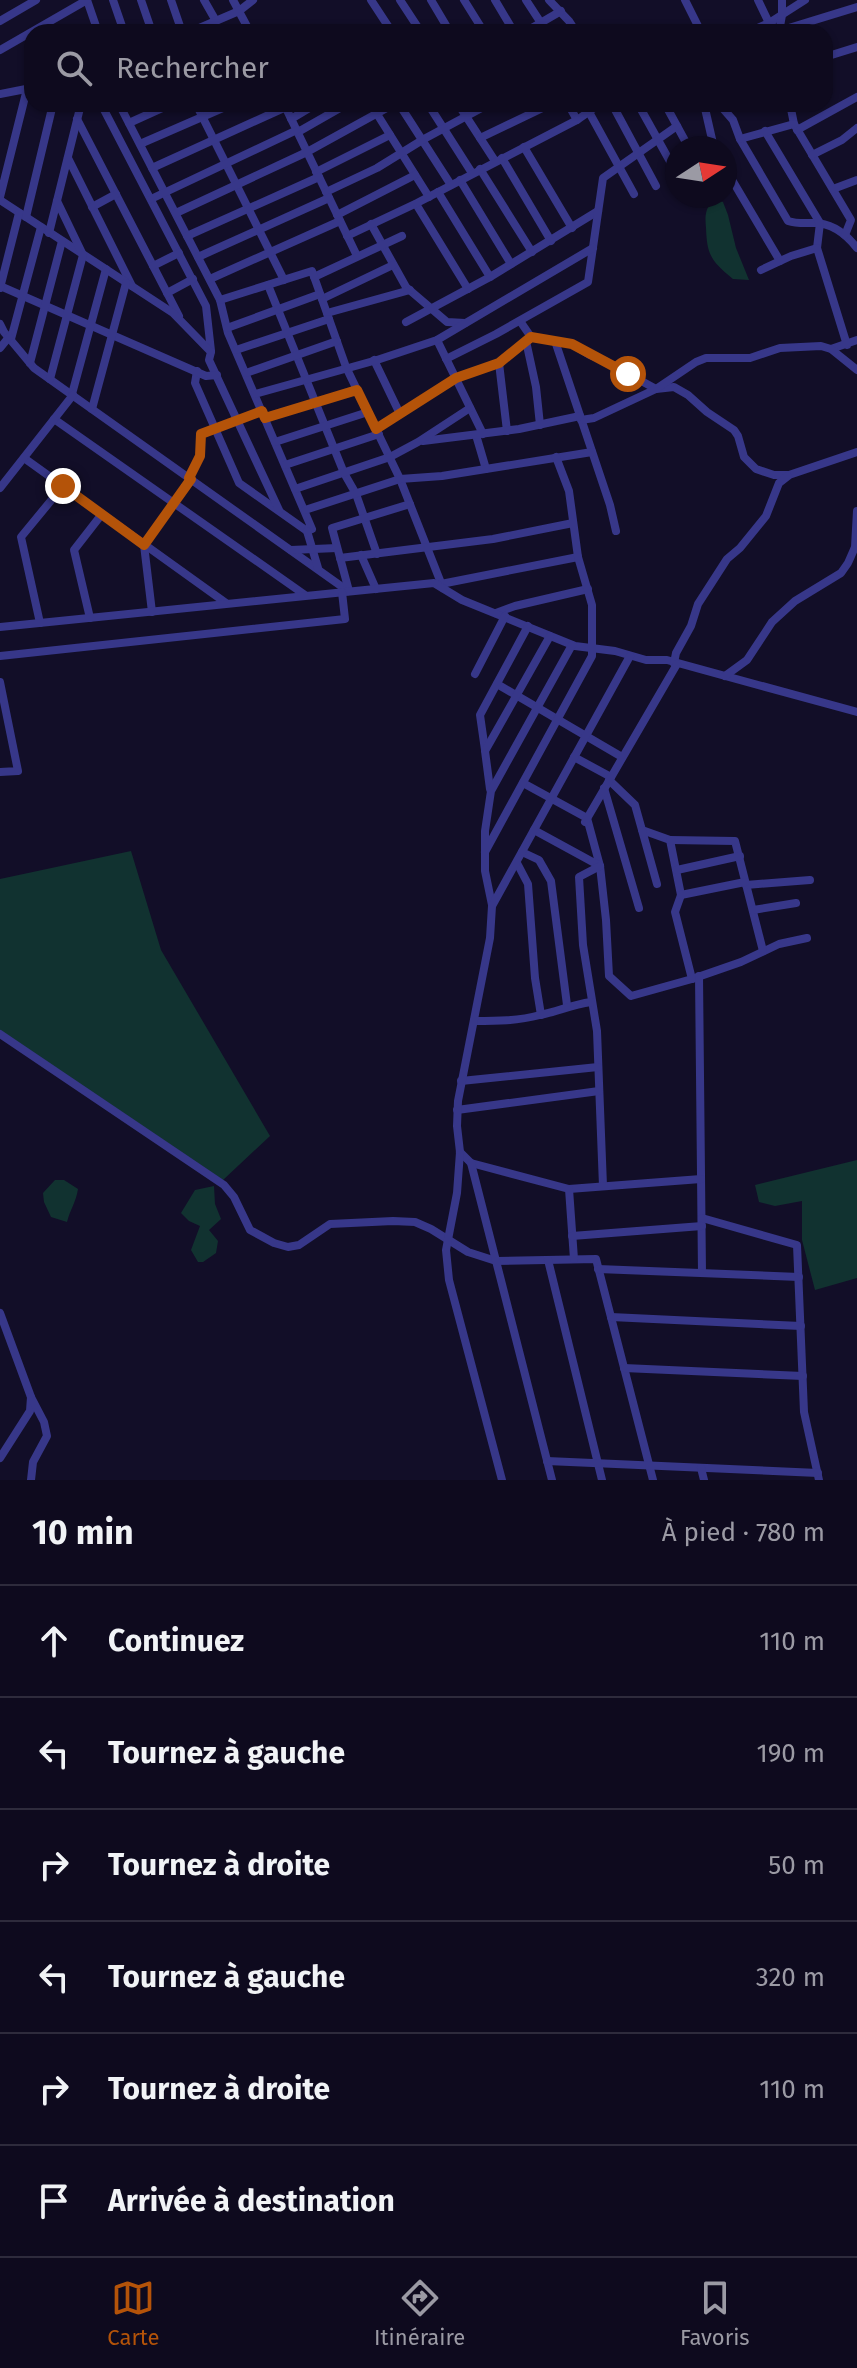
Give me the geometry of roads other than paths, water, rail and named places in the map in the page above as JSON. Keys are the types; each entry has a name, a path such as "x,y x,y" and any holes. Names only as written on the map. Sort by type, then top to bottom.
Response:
{"street":[{"path":"0,21 36,0"},
{"path":"45,24 87,0 95,24"},
{"path":"113,0 121,24"},
{"path":"141,0 149,24"},
{"path":"171,0 179,24"},
{"path":"204,0 216,21"},
{"path":"233,0 246,24"},
{"path":"209,24 239,11 253,0"},
{"path":"371,0 387,24"},
{"path":"400,0 416,24"},
{"path":"431,0 445,24"},
{"path":"464,0 479,24"},
{"path":"495,0 509,24"},
{"path":"526,0 541,23 561,11"},
{"path":"549,0 570,24"},
{"path":"685,0 697,24"},
{"path":"758,0 769,23 805,0"},
{"path":"780,24 782,0"},
{"path":"804,24 857,7"},
{"path":"0,50 24,36"},
{"path":"833,54 857,47"},
{"path":"3,92 24,89"},
{"path":"833,109 857,97"},
{"path":"24,110 0,199 173,313 211,352"},
{"path":"51,112 0,287 206,376 217,375"},
{"path":"0,348 10,338 57,201 79,112"},
{"path":"105,112 206,306 211,352 209,360 280,511"},
{"path":"123,112 220,300 227,328 305,510 312,529 307,531"},
{"path":"129,123 153,112"},
{"path":"200,112 284,280"},
{"path":"140,144 214,112"},
{"path":"152,168 273,112"},
{"path":"288,112 357,256"},
{"path":"291,119 303,112"},
{"path":"151,199 332,112"},
{"path":"176,213 307,152 381,112"},
{"path":"402,112 451,185"},
{"path":"433,112 532,252"},
{"path":"463,112 551,241"},
{"path":"198,257 328,195 473,112"},
{"path":"480,138 534,112"},
{"path":"572,112 577,120"},
{"path":"347,236 416,204 589,112 634,194"},
{"path":"616,112 656,186"},
{"path":"642,112 665,153"},
{"path":"669,112 682,136"},
{"path":"706,112 711,136"},
{"path":"726,112 788,221 834,227 857,248"},
{"path":"792,112 796,127 851,220 845,235"},
{"path":"740,139 765,131 796,127 826,112"},
{"path":"377,114 415,175 433,194 490,277"},
{"path":"77,119 183,324"},
{"path":"446,359 588,282 603,178 677,126"},
{"path":"812,155 842,140 857,128"},
{"path":"765,131 820,223 817,248 847,345"},
{"path":"187,236 318,174 390,135"},
{"path":"524,147 572,228"},
{"path":"68,158 129,285 92,409"},
{"path":"210,279 338,218 415,175"},
{"path":"460,180 511,264"},
{"path":"833,189 857,180"},
{"path":"737,188 780,261"},
{"path":"92,207 116,194"},
{"path":"50,379 83,255 57,201"},
{"path":"416,204 468,289"},
{"path":"406,322 490,277 598,211"},
{"path":"371,224 410,290 447,322 465,323"},
{"path":"314,277 402,236"},
{"path":"30,363 62,241"},
{"path":"255,394 437,340 593,248"},
{"path":"761,270 817,248"},
{"path":"153,266 179,253"},
{"path":"227,328 321,297 393,265"},
{"path":"0,488 72,395 106,269"},
{"path":"220,300 312,271 346,367 400,479 442,586"},
{"path":"167,293 193,279"},
{"path":"268,285 344,473 356,494 377,554"},
{"path":"236,350 410,290"},
{"path":"520,321 528,339 540,425"},
{"path":"0,325 30,363 50,379 346,592"},
{"path":"285,465 377,431 456,378 499,363 528,339 572,344 656,389 674,387 734,430 747,462 756,469 789,475"},
{"path":"437,340 480,434 486,469"},
{"path":"831,349 857,340"},
{"path":"246,373 337,341"},
{"path":"555,341 616,531"},
{"path":"418,442 594,418 656,389 706,358 750,358 780,348 821,346 831,349 857,370"},
{"path":"374,360 400,414"},
{"path":"499,363 507,431"},
{"path":"197,371 195,383 239,483 307,531 318,569"},
{"path":"152,612 144,545 190,478 200,456 201,434 237,419 315,403 357,390"},
{"path":"295,489 390,457 470,408"},
{"path":"275,442 368,412"},
{"path":"54,419 306,596"},
{"path":"305,510 400,479 442,476 592,452"},
{"path":"585,821 676,663 676,653 691,626 698,604 727,559 766,516 779,483 789,475 857,452"},
{"path":"485,852 592,656 592,605 578,557 569,491 556,457"},
{"path":"24,458 227,604"},
{"path":"40,623 21,537 63,486"},
{"path":"0,656 345,619 346,592 332,528 410,504"},
{"path":"725,676 747,660 772,622 795,601 841,573 855,547 857,511"},
{"path":"90,618 74,550 102,514"},
{"path":"340,558 493,539 573,523"},
{"path":"291,550 337,548"},
{"path":"361,555 376,589"},
{"path":"442,586 578,557"},
{"path":"0,627 434,583 462,600 572,645 646,660 667,660 857,712"},
{"path":"475,674 501,614 515,606 588,589"},
{"path":"502,1480 449,1280 446,1250 457,1193 460,1152 457,1110 461,1081 490,938 492,906 485,871 485,831 491,791 480,715 528,626"},
{"path":"485,751 550,636"},
{"path":"491,791 572,645"},
{"path":"492,906 630,656"},
{"path":"0,682 4,720 18,771 0,772"},
{"path":"497,684 622,757"},
{"path":"574,757 630,798 657,884"},
{"path":"608,782 639,908"},
{"path":"523,783 585,821 600,866 609,976 631,996 695,978 779,944 807,938"},
{"path":"534,830 600,866"},
{"path":"642,830 670,840 735,841 763,951"},
{"path":"670,840 681,895 675,912 695,978 702,1273"},
{"path":"522,852 539,860 551,881 567,1005"},
{"path":"677,870 740,856"},
{"path":"517,863 528,884 541,1015"},
{"path":"600,866 579,877 583,945 597,1031 603,1186"},
{"path":"681,895 746,883 810,880"},
{"path":"753,910 796,903"},
{"path":"474,1021 510,1021 541,1015 567,1005 591,1002"},
{"path":"0,1034 224,1185 234,1197 250,1230 274,1243 288,1247 299,1245 330,1224 415,1222 468,1252 496,1261 596,1259 653,1480"},
{"path":"461,1081 598,1067"},
{"path":"457,1110 599,1091"},
{"path":"460,1152 471,1163 569,1189 701,1179"},
{"path":"471,1163 552,1480"},
{"path":"569,1189 574,1259"},
{"path":"547,1461 819,1477 804,1412 797,1245 702,1222 572,1236"},
{"path":"548,1260 602,1480"},
{"path":"598,1269 799,1277"},
{"path":"0,1313 47,1436 33,1462 31,1480"},
{"path":"611,1317 801,1326"},
{"path":"624,1368 803,1376"},
{"path":"0,1458 30,1411 31,1397"},
{"path":"701,1468 704,1480"}]}
